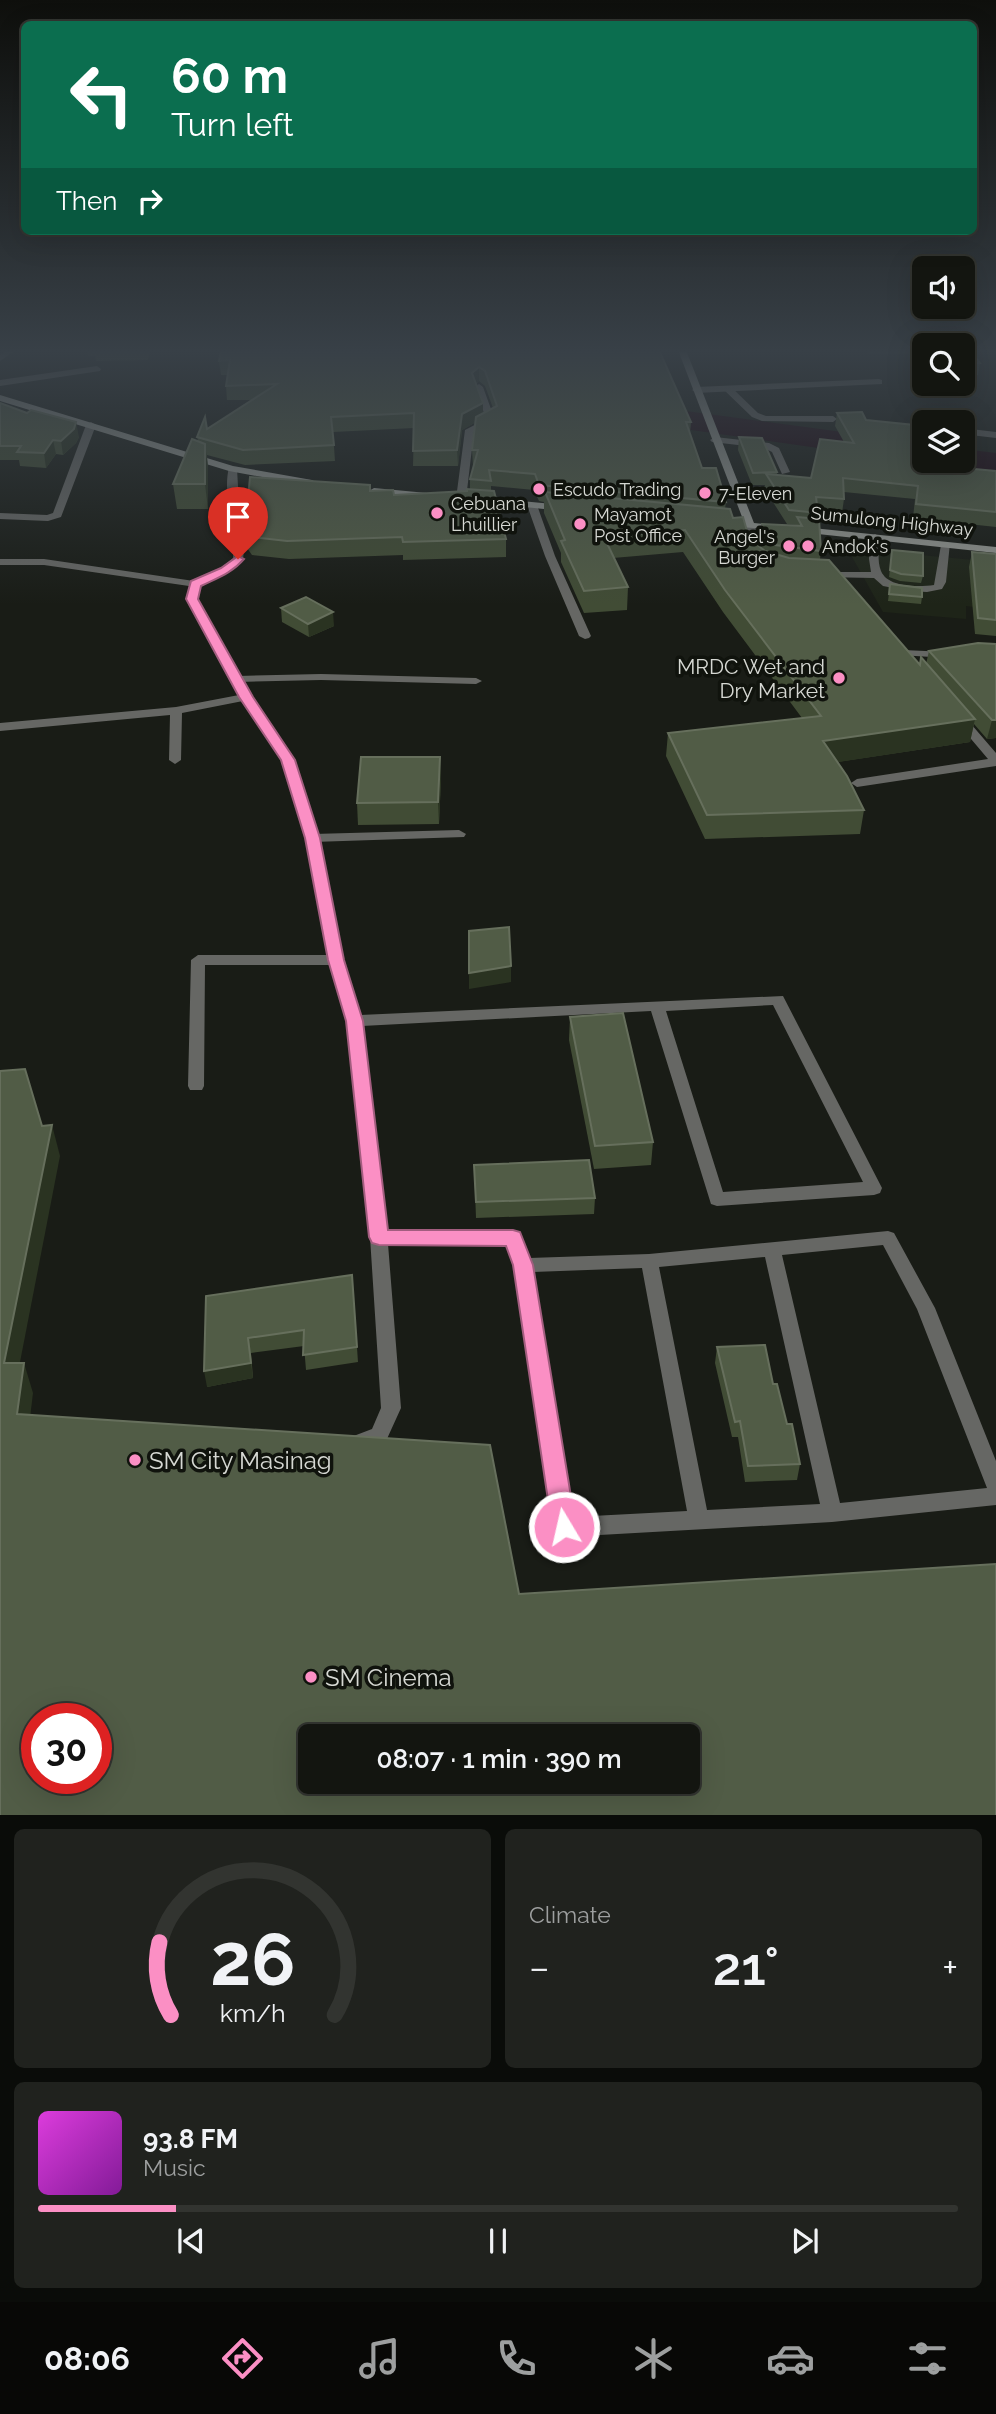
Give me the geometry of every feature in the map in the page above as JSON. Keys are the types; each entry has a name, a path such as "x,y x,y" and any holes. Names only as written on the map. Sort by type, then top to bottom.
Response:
{"main road":[{"path":"122,435 232,469 323,485"},
{"path":"714,436 750,525"},
{"path":"364,490 433,496"},
{"path":"447,497 571,509"},
{"name":"Sumulong Highway","path":"716,522 996,550"}],"street":[{"path":"0,516 57,515 87,435"},
{"path":"461,499 469,435"},
{"path":"714,436 766,445 776,450 785,472"},
{"path":"0,562 44,562 195,584 225,570 238,559 240,541 235,520 232,469"},
{"path":"532,505 550,556 585,636"},
{"path":"750,525 754,557 761,566"},
{"path":"875,537 873,564 876,575 885,584 917,589 938,587 946,545"},
{"path":"816,574 876,575"},
{"path":"834,575 842,585"},
{"path":"195,584 192,599 246,697 288,760 313,838 336,960 354,1021 379,1237 391,1408 379,1436 347,1446"},
{"path":"895,643 908,657 955,655"},
{"path":"238,679 321,677 476,681"},
{"path":"0,727 176,711 246,697"},
{"path":"175,760 176,711"},
{"path":"954,712 996,762"},
{"path":"857,783 996,762"},
{"path":"313,838 458,834"},
{"path":"197,1086 198,960 336,960"},
{"path":"354,1021 778,1000 874,1188 716,1199 656,1007"},
{"path":"379,1237 513,1238 523,1265 564,1527 832,1513 996,1496"},
{"path":"523,1265 649,1261 888,1238 926,1308 996,1486"},
{"path":"772,1249 832,1513"},
{"path":"649,1261 699,1521"}],"shaded area":[{"path":"847,548 995,562 996,610 966,606 966,619 883,612"}],"building":[{"path":"0,435 68,435 61,441 53,440 44,453 17,452 21,446 0,446"},
{"path":"198,435 333,435 334,445 243,450 197,437"},
{"path":"413,435 459,435 457,450 413,451"},
{"path":"474,435 690,435 702,468 716,468 726,502 539,485 535,474 489,470 491,481 470,479 478,450 472,450"},
{"path":"849,435 912,435 912,473 975,473 975,469 996,471 996,512 916,504 918,486 843,478 844,499 816,497 818,513 789,510 766,474 811,478 820,439 854,443"},
{"path":"739,437 762,438 777,472 753,473"},
{"path":"192,439 205,444 205,484 173,484"},
{"path":"250,477 370,485 370,491 393,490 394,495 467,489 494,491 506,539 403,542 402,537 287,541 251,537 245,531"},
{"path":"545,492 730,509 733,518 743,517 749,538 765,551 789,558 829,560 920,665 921,657 975,719 823,741 847,776 864,810 707,815 668,733 821,716 725,590 685,530 604,537 628,587 584,591 561,541 565,540"},
{"path":"797,517 819,519 821,551 775,545 766,540 762,524 802,526"},
{"path":"892,550 923,553 923,576 890,570"},
{"path":"972,552 996,554 996,620 978,618"},
{"path":"890,584 922,588 922,597 889,594"},
{"path":"306,597 333,612 308,624 281,608"},
{"path":"978,643 996,644 996,720 992,720 929,651"},
{"path":"361,757 440,757 438,802 357,803"},
{"path":"509,927 511,966 469,973 469,931"},
{"path":"623,1013 653,1142 595,1146 570,1017"},
{"name":"SM City Masinag","path":"25,1069 42,1126 52,1125 4,1363 24,1363 17,1414 490,1445 519,1594 996,1564 996,1815 0,1815 0,1071"},
{"path":"589,1160 595,1198 476,1202 474,1165"},
{"path":"352,1275 357,1347 303,1355 304,1330 248,1338 251,1363 204,1371 206,1296"},
{"path":"765,1345 773,1384 777,1384 787,1424 792,1424 800,1464 748,1466 740,1421 735,1422 717,1347"}],"waterway":[{"path":"791,435 912,451"},
{"path":"975,461 996,463"}],"place":[{"name":"Escudo Trading","path":"539,489"},
{"name":"7-Eleven","path":"705,493"},
{"name":"Cebuana Lhuillier","path":"437,513"},
{"name":"Mayamot Post Office","path":"580,524"},
{"name":"Angel's Burger","path":"789,546"},
{"name":"Andok's","path":"808,546"},
{"name":"MRDC Wet and Dry Market","path":"839,678"},
{"name":"SM City Masinag","path":"135,1460"},
{"name":"SM Cinema","path":"311,1677"}],"route":[{"path":"238,559 225,570 195,584 192,599 246,697 288,760 313,838 336,960 354,1021 379,1237 513,1238 523,1265 564,1527"}]}
